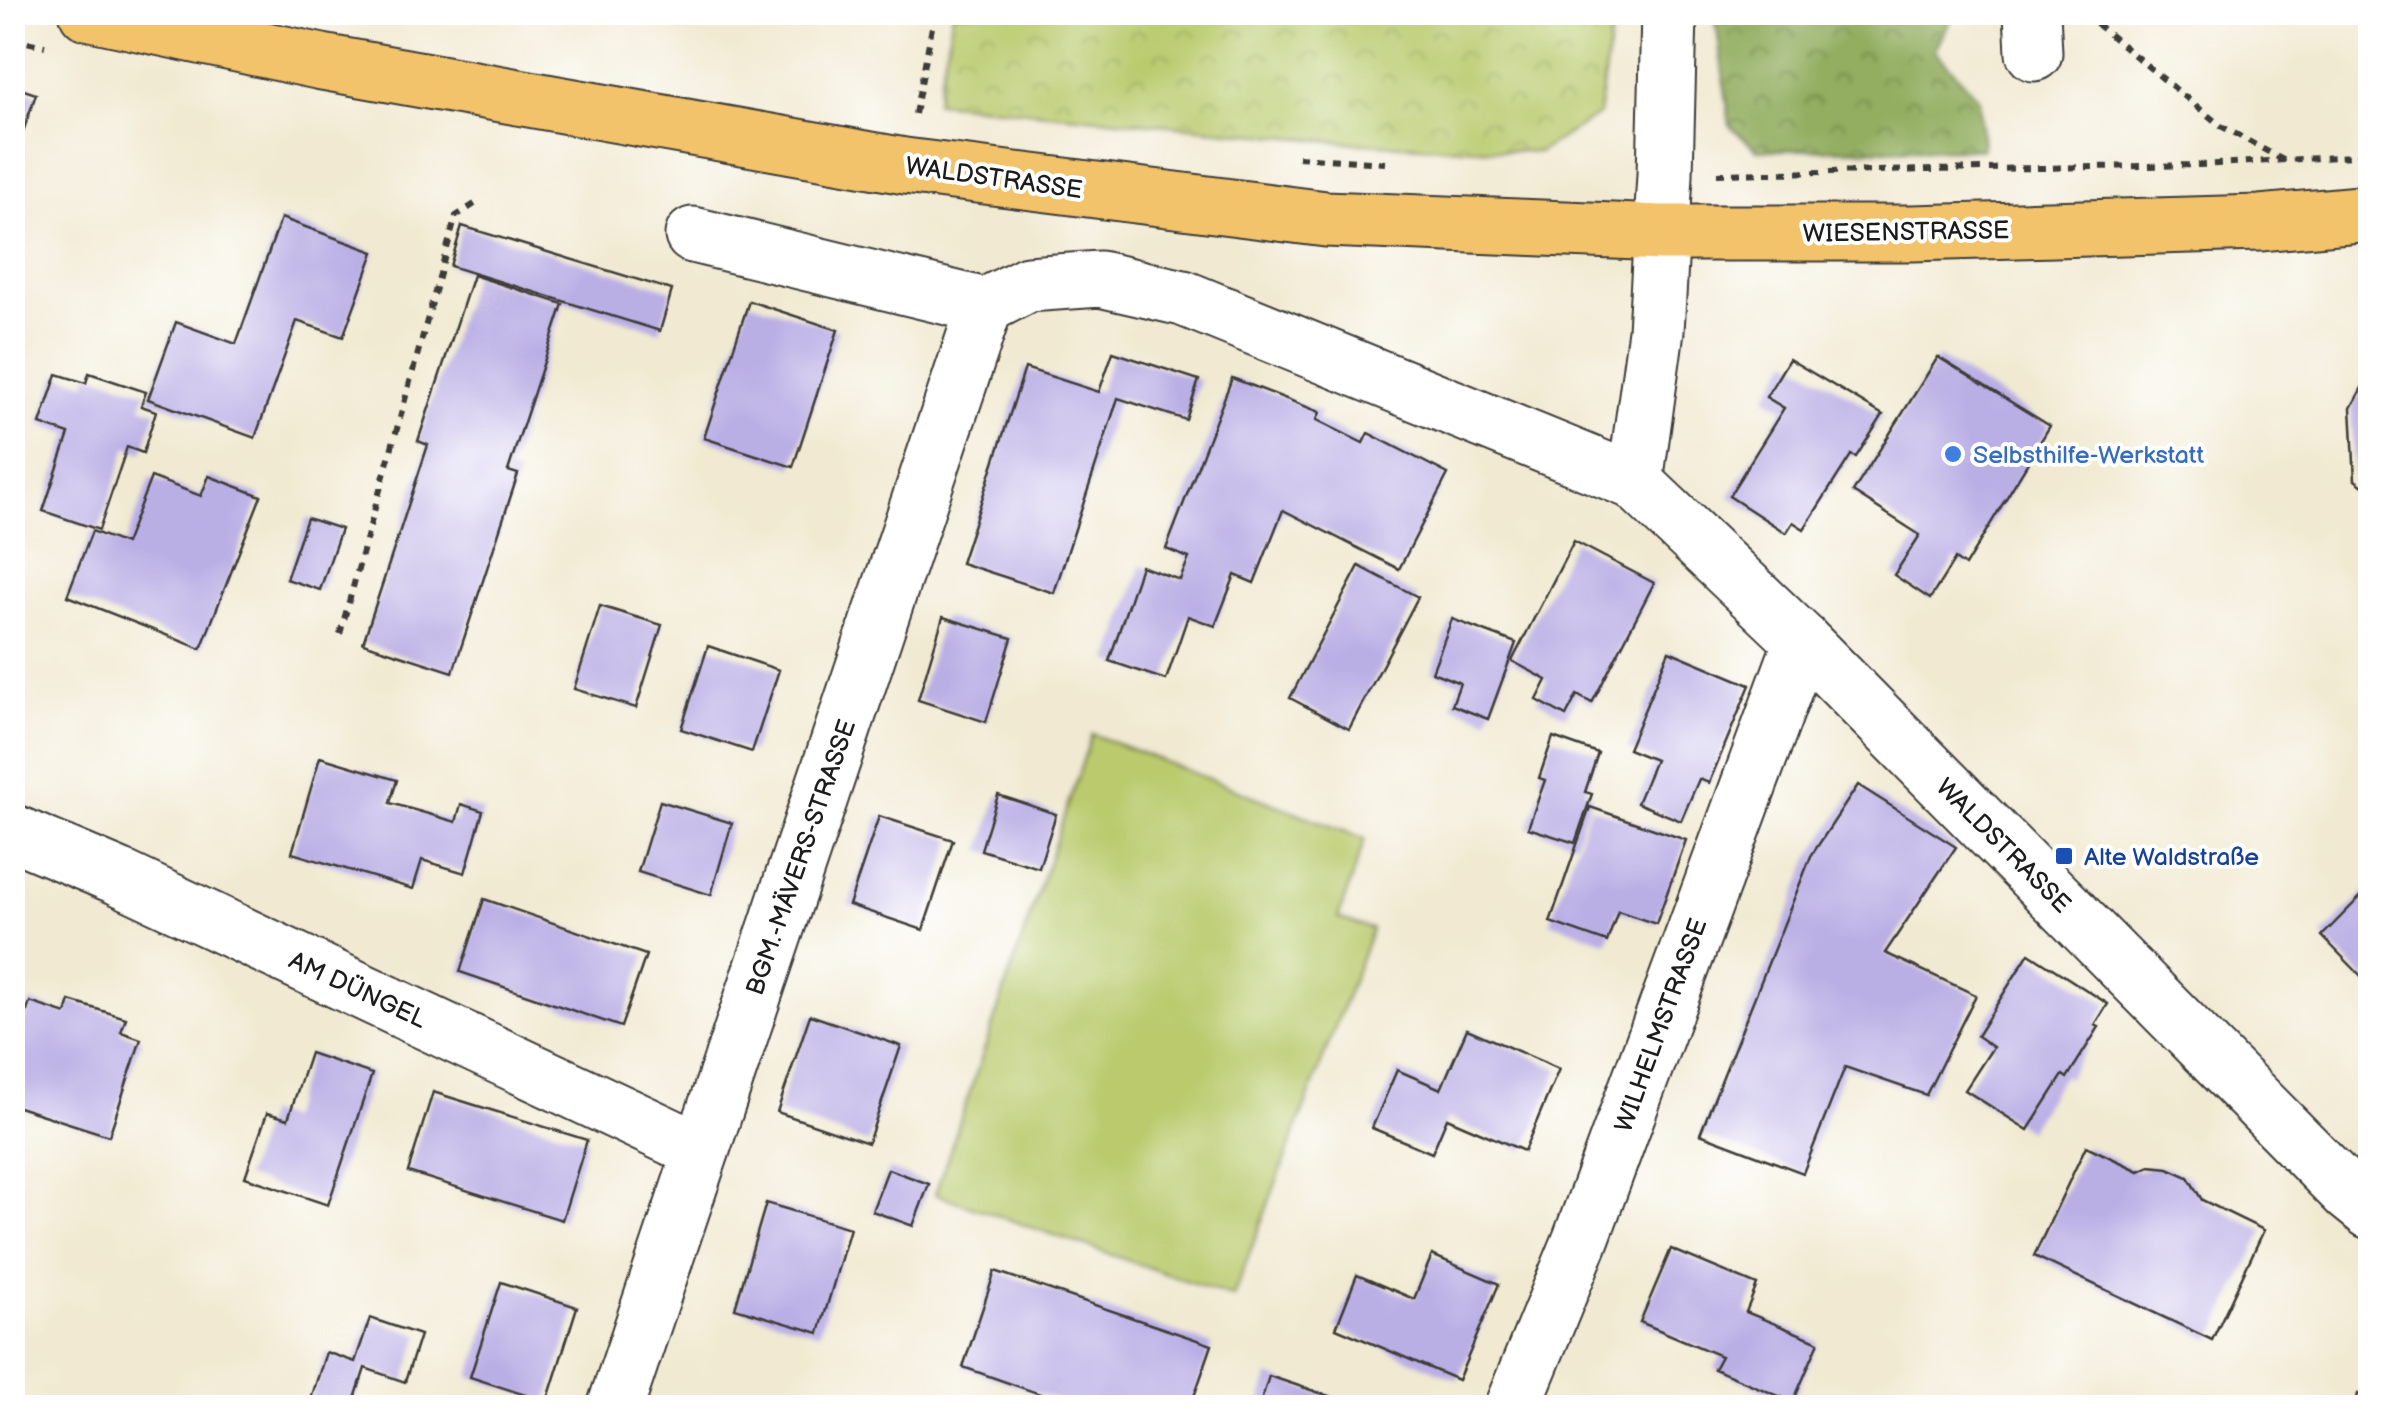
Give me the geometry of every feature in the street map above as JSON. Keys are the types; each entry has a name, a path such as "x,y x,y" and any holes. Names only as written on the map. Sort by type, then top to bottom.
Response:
{"main road":[{"name":"WALDSTRASSE","path":"87,12 322,62 905,166 1326,219 1662,232"},
{"name":"WIESENSTRASSE","path":"1662,232 1932,232 2260,223 2370,212"}],"street":[{"path":"1635,482 1656,331 1665,175 1668,12"},
{"path":"693,235 985,306"},
{"name":"WALDSTRASSE","path":"985,306 1028,284 1100,280 1183,298 1635,482 1802,641 2370,1211"},
{"name":"BGM.-MÄVERS-STRASSE","path":"616,1408 985,306"},
{"name":"WILHELMSTRASSE","path":"1512,1408 1580,1242 1802,641"},
{"name":"AM DÜNGEL","path":"12,832 120,877 701,1151"}],"path":[{"path":"905,166 935,12"},
{"path":"2082,12 2220,126 2284,161"},
{"path":"1665,175 2038,169 2370,155"},
{"path":"1285,156 1400,164"},
{"path":"340,634 456,216 478,202"}],"green space":[{"path":"953,12 1614,13 1598,115 1539,152 1340,142 936,102"},
{"path":"1715,13 1954,13 1935,50 1979,99 1983,149 1757,150 1730,126"},
{"path":"1092,734 1365,839 1338,918 1372,929 1233,1297 935,1194"}],"building":[{"path":"12,86 36,94 13,161 12,161"},
{"path":"281,218 374,252 343,337 297,321 255,438 148,399 176,322 236,344"},
{"path":"462,226 672,290 660,331 450,266"},
{"path":"473,275 563,304 508,471 518,474 453,672 363,643 428,445 418,441"},
{"path":"749,301 838,330 793,467 704,438"},
{"path":"1113,352 1199,380 1186,420 1118,398 1054,593 961,563 1025,368 1099,392"},
{"path":"1938,357 2050,426 1965,566 1955,559 1930,599 1894,575 1920,535 1853,492"},
{"path":"1789,359 1883,415 1856,457 1851,455 1804,529 1793,522 1786,533 1729,496 1784,408 1766,397"},
{"path":"89,373 146,392 141,406 156,411 143,453 127,447 99,530 43,511 69,434 40,424 57,374 86,383"},
{"path":"2370,373 2370,491 2355,480 2351,408"},
{"path":"1232,378 1320,412 1317,420 1363,443 1368,433 1448,474 1399,569 1283,510 1254,583 1235,575 1215,626 1188,616 1166,680 1109,661 1141,566 1180,580 1189,558 1166,549"},
{"path":"209,476 261,496 201,649 67,596 92,531 125,544 151,477 201,496"},
{"path":"307,518 341,529 320,590 286,579"},
{"path":"1574,541 1654,583 1592,703 1577,695 1566,716 1537,700 1547,680 1512,661"},
{"path":"1359,566 1418,597 1349,729 1290,698"},
{"path":"600,606 662,625 636,708 574,689"},
{"path":"943,617 1012,638 986,722 918,700"},
{"path":"1452,619 1516,643 1488,719 1452,705 1460,683 1432,672"},
{"path":"708,646 779,670 752,752 681,729"},
{"path":"1669,651 1750,685 1709,783 1699,779 1681,821 1637,803 1655,760 1628,749"},
{"path":"1553,737 1598,753 1585,792 1592,794 1575,843 1528,828 1545,780 1539,778"},
{"path":"320,757 397,780 390,803 456,822 461,804 483,811 465,873 422,860 413,889 292,853"},
{"path":"1858,785 1956,847 1885,953 1976,995 1926,1095 1845,1067 1803,1173 1700,1134 1811,856"},
{"path":"998,795 1056,814 1039,868 981,850"},
{"path":"660,801 732,823 711,895 638,872"},
{"path":"1590,807 1686,840 1656,924 1618,911 1607,942 1550,922"},
{"path":"879,816 953,840 923,930 849,905"},
{"path":"2370,887 2370,985 2322,936"},
{"path":"484,899 646,955 621,1027 460,972"},
{"path":"2029,953 2108,1004 2095,1025 2099,1027 2067,1078 2063,1075 2028,1130 1965,1090 1993,1047 1977,1036"},
{"path":"70,1001 126,1018 121,1032 141,1039 109,1136 12,1105 12,1054 30,1002 66,1014"},
{"path":"810,1015 901,1046 868,1143 777,1112"},
{"path":"1467,1029 1559,1069 1524,1151 1447,1118 1432,1153 1372,1128 1397,1070 1441,1089"},
{"path":"310,1053 372,1074 328,1205 245,1177 267,1113 288,1119"},
{"path":"433,1092 587,1140 562,1220 408,1172"},
{"path":"2086,1146 2139,1171 2150,1166 2168,1168 2188,1177 2202,1200 2264,1230 2212,1340 2034,1256"},
{"path":"888,1169 929,1184 913,1226 872,1211"},
{"path":"766,1203 850,1228 819,1333 735,1308"},
{"path":"1671,1249 1757,1285 1746,1312 1819,1342 1793,1402 1714,1369 1721,1356 1640,1322"},
{"path":"1432,1255 1499,1284 1458,1380 1336,1328 1357,1275 1414,1299"},
{"path":"995,1271 1212,1345 1190,1408 1080,1408 963,1367"},
{"path":"501,1282 577,1307 547,1402 470,1377"},
{"path":"370,1318 420,1335 405,1382 365,1368 352,1408 308,1408 326,1352 355,1362"},
{"path":"1269,1376 1362,1407 1362,1408 1259,1408"},
{"path":"2358,1394 2370,1398 2370,1408 2354,1408"}],"place":[{"name":"Selbsthilfe-Werkstatt","path":"1953,454"},
{"name":"Alte Waldstraße","path":"2064,856"}]}
